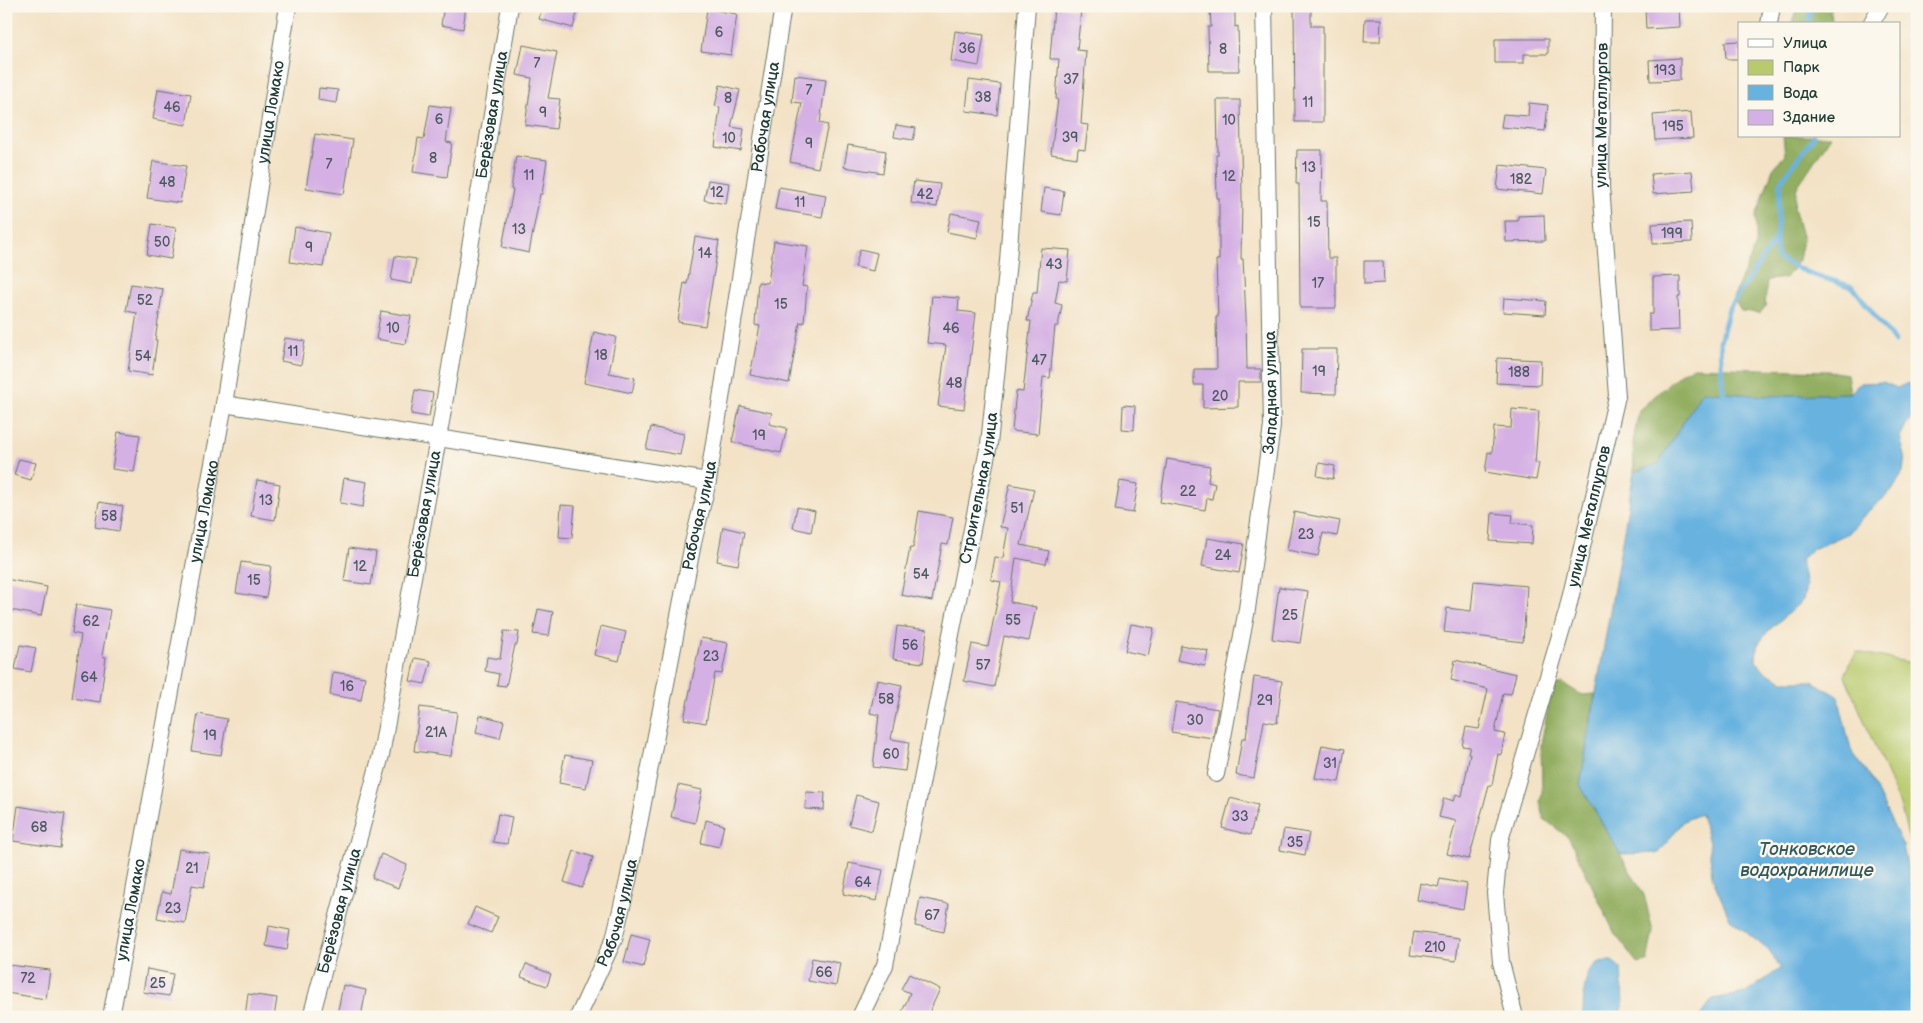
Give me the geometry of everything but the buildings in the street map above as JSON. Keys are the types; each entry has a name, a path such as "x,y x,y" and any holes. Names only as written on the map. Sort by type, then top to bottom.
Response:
{"street":[{"name":"улица Ломако","path":"111,1017 224,404 288,6"},
{"name":"Берёзовая улица","path":"311,1017 381,754 438,439 510,6"},
{"name":"Рабочая улица","path":"578,1017 614,939 628,881 692,543 708,481 783,6"},
{"name":"Строительная улица","path":"860,1017 885,965 989,444 1008,261 1027,6"},
{"name":"Западная улица","path":"1216,774 1247,609 1272,426 1264,6"},
{"name":"улица Металлургов","path":"1516,1017 1501,962 1495,893 1500,840 1567,612 1617,396 1601,186 1603,6"},
{"path":"1769,22 1772,6"},
{"path":"1871,22 1881,6"},
{"path":"224,404 708,481"}],"green space":[{"path":"1798,6 1833,6 1830,12 1832,22 1792,22"},
{"path":"1783,138 1830,138 1797,187 1794,207 1803,240 1799,260 1786,278 1767,280 1765,307 1760,313 1741,311 1733,298 1756,245 1756,216 1773,169 1785,155"},
{"path":"1694,367 1828,371 1847,374 1850,393 1766,396 1702,391 1658,464 1634,472 1633,441 1639,410 1682,372"},
{"path":"1857,652 1917,664 1917,870 1900,805 1845,676 1849,664"},
{"path":"1562,683 1582,695 1595,694 1580,785 1644,895 1653,931 1647,962 1638,964 1615,934 1569,838 1544,819 1540,801 1542,793 1541,744 1552,688"}],"water":[{"name":"Тонковское водохранилище","path":"1883,382 1897,388 1908,383 1916,403 1913,416 1900,437 1905,456 1903,472 1892,491 1866,513 1849,533 1813,549 1801,559 1806,586 1803,600 1768,631 1757,646 1756,661 1767,673 1783,681 1812,681 1838,696 1851,750 1870,777 1903,846 1917,913 1917,995 1909,1017 1699,1017 1713,999 1746,993 1781,968 1768,950 1730,919 1712,877 1709,843 1701,814 1683,821 1659,853 1620,854 1580,785 1634,472 1658,464 1702,391 1766,396 1850,393 1860,383"},
{"path":"1612,961 1621,968 1623,1005 1621,1017 1583,1017 1585,986 1589,972 1600,962"}],"waterway":[{"path":"1808,22 1812,6"},
{"path":"1724,393 1720,342 1729,308 1776,238 1781,181 1813,138"},
{"path":"1776,238 1777,258 1808,273 1853,287 1895,342"}]}
